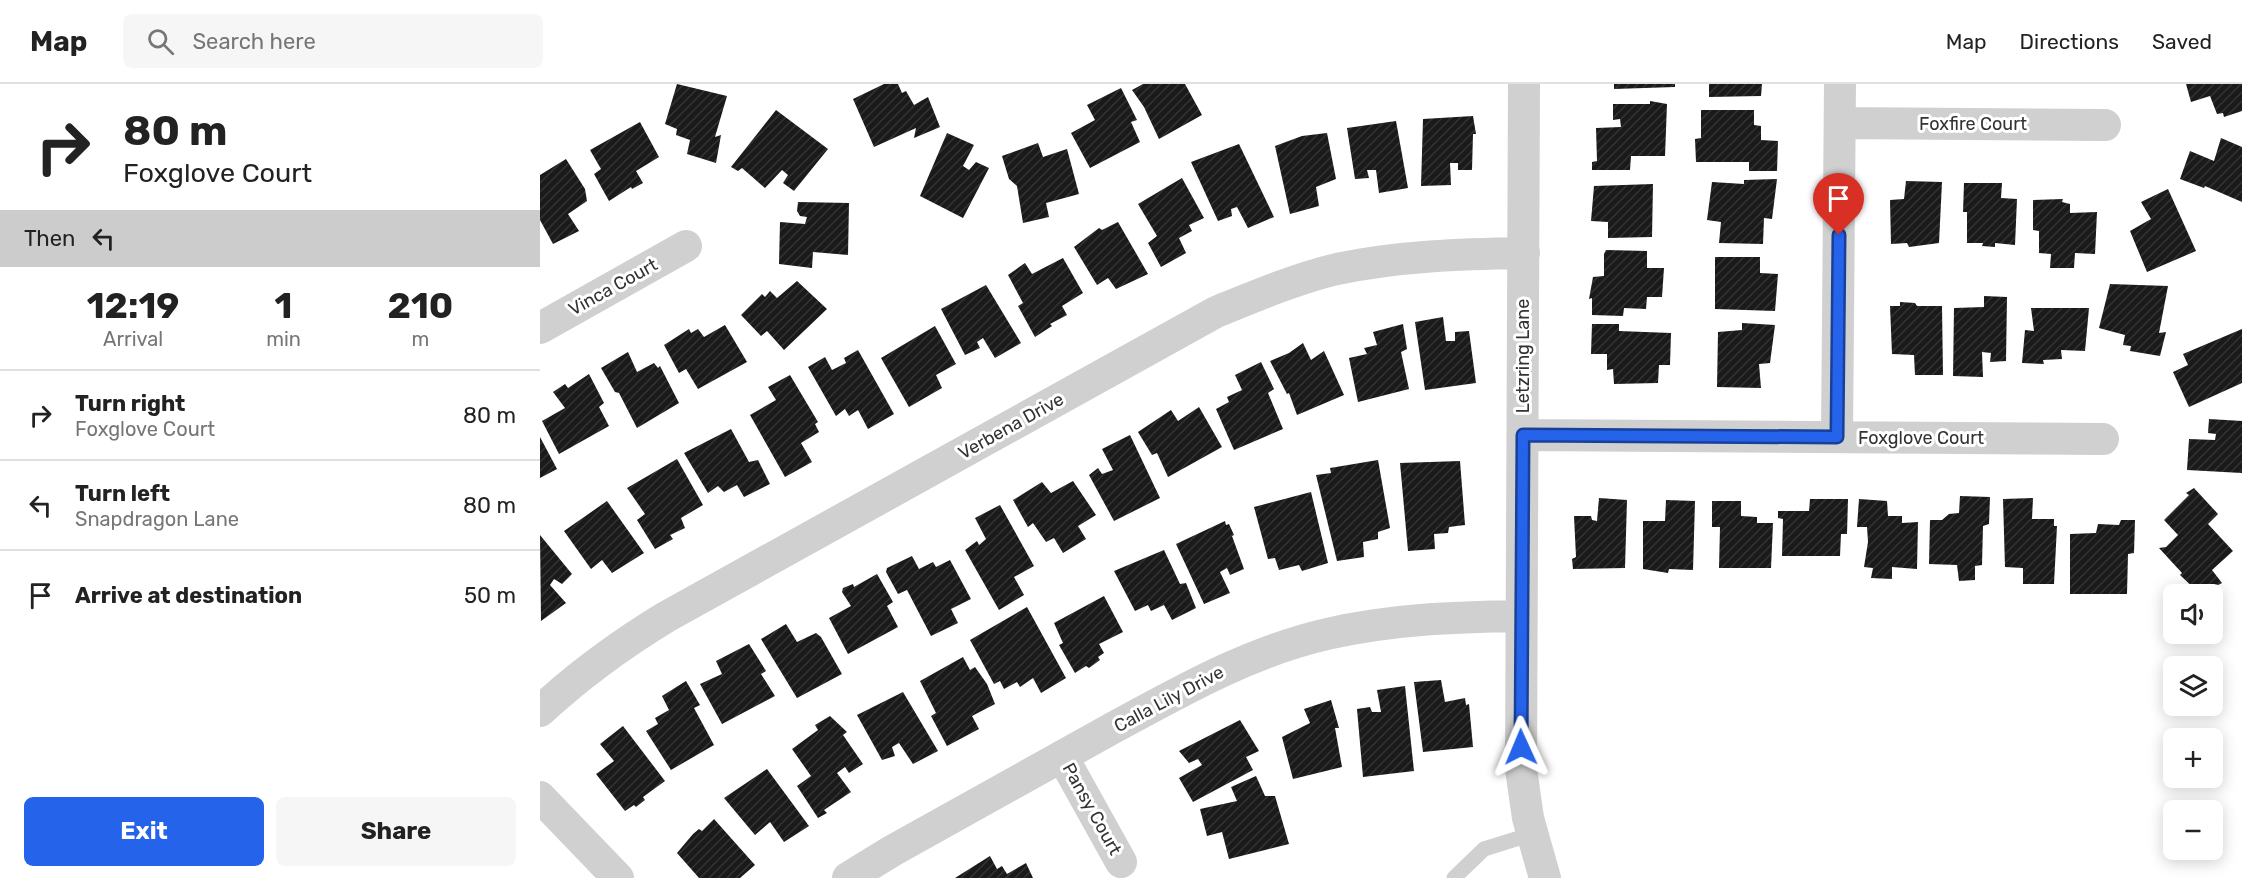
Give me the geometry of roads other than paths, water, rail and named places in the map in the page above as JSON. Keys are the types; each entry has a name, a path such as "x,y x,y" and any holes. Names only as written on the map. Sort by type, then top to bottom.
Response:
{"street":[{"name":"Letzring Lane","path":"1524,84 1521,769 1532,834 1545,878"},
{"path":"1837,437 1840,84"},
{"name":"Foxfire Court","path":"1840,123 2106,125"},
{"name":"Vinca Court","path":"540,328 686,246"},
{"name":"Verbena Drive","path":"540,711 569,683 617,647 666,617 1216,312 1275,288 1356,266 1450,254 1524,253"},
{"name":"Foxglove Court","path":"1523,435 2103,439"},
{"name":"Calla Lily Drive","path":"848,878 1062,756 1206,678 1264,652 1325,634 1376,623 1440,617 1521,616"},
{"name":"Pansy Court","path":"1062,756 1121,862"},
{"path":"540,797 618,878"}],"lane":[{"path":"1454,878 1484,849 1532,834"}]}
